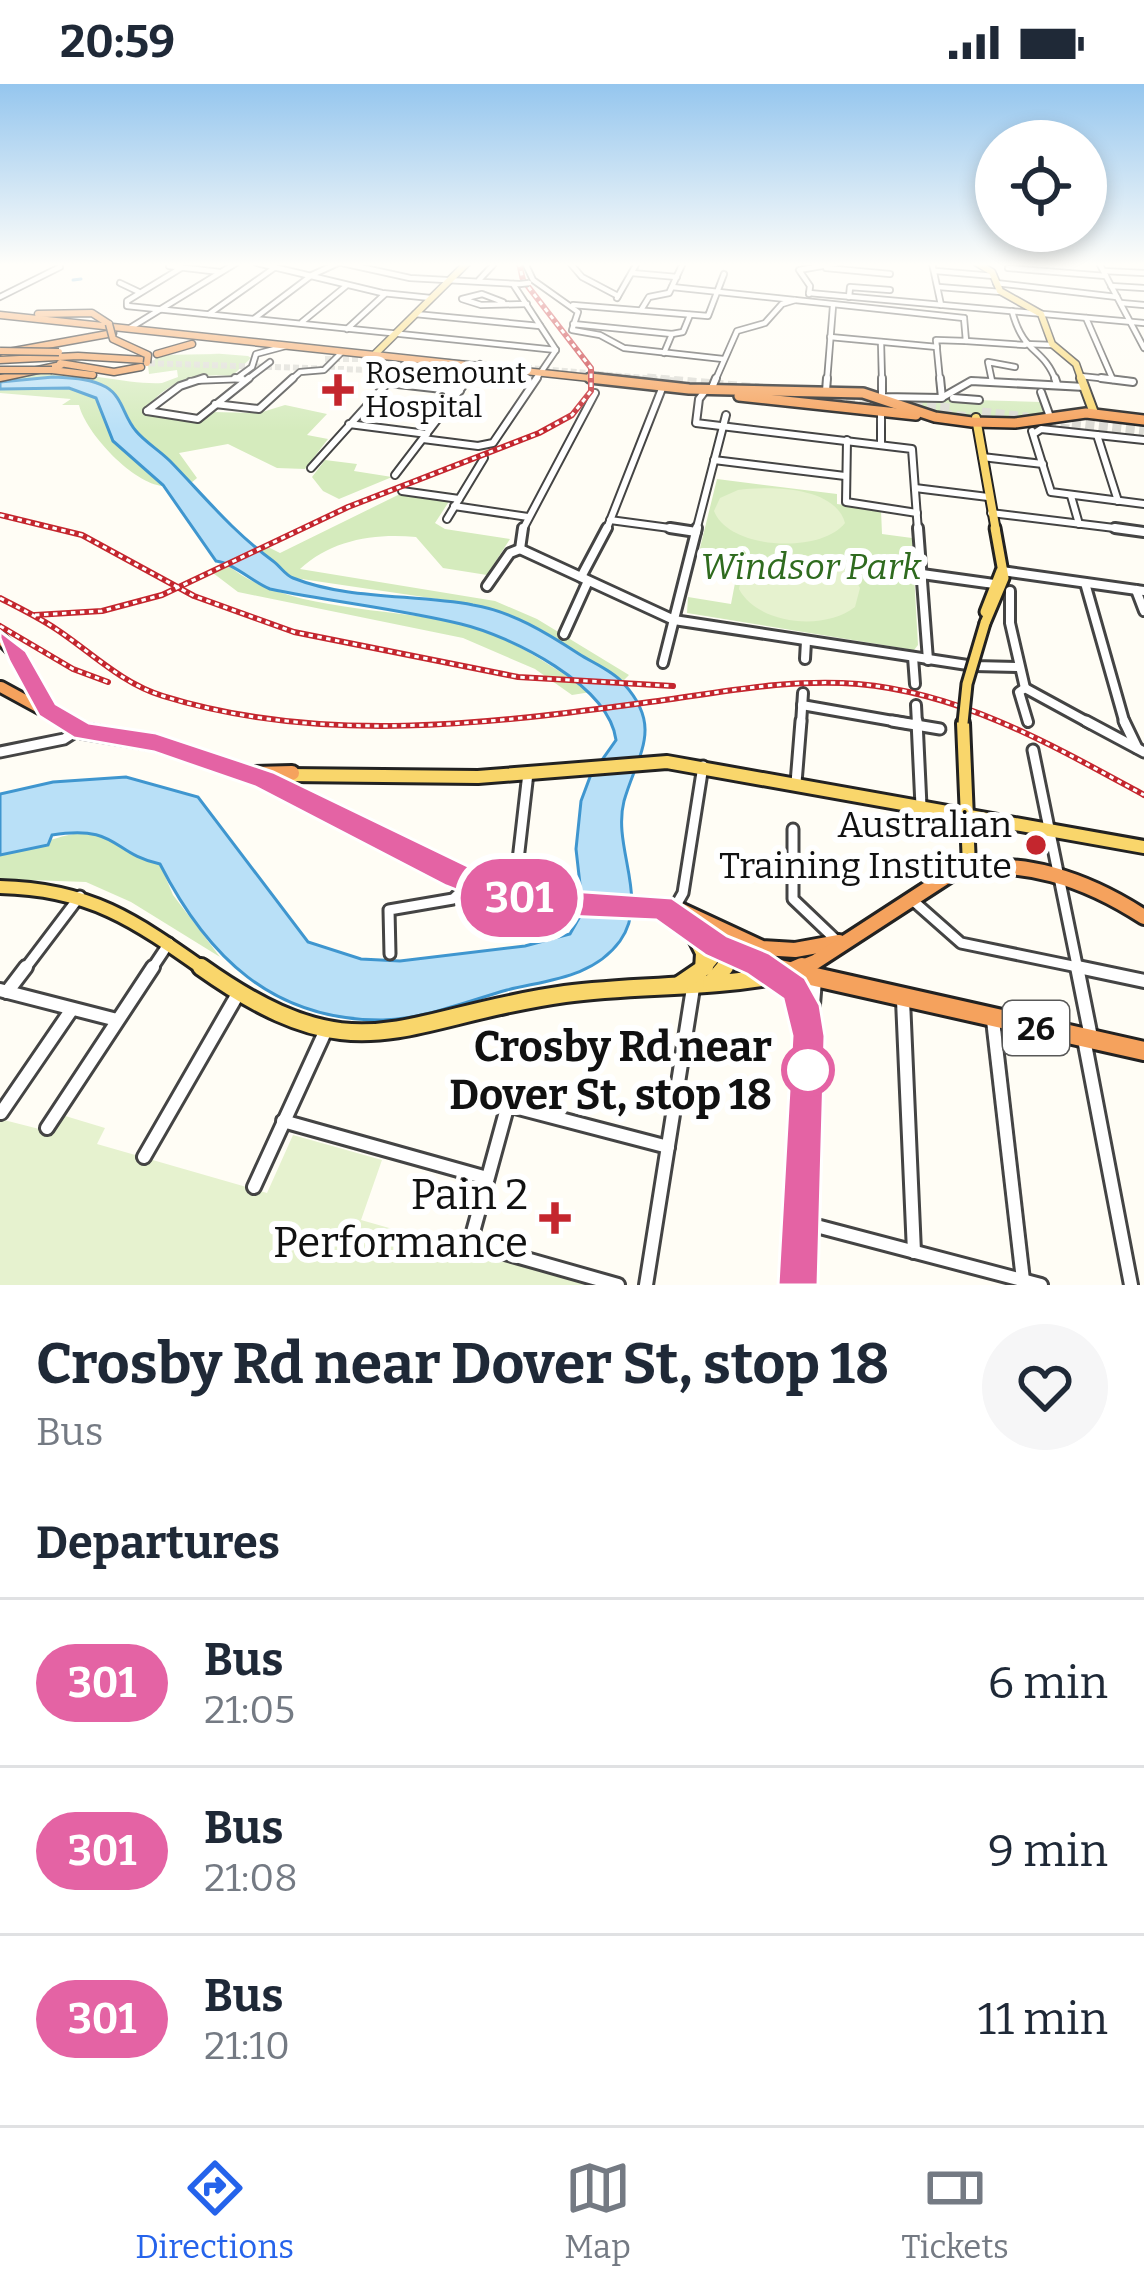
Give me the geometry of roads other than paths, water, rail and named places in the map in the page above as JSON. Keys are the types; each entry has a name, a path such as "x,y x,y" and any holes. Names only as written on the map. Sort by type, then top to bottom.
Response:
{"highway":[{"path":"36,319 479,365 974,424 1094,411"},
{"path":"71,319 86,324 90,333 81,340"},
{"path":"0,362 124,375 148,355 113,339 103,319"},
{"path":"109,324 105,339 143,361"},
{"path":"0,362 125,330 156,329 479,365"},
{"path":"0,362 125,330"},
{"path":"185,337 258,343"},
{"path":"24,358 118,372 168,349 201,343 284,346"},
{"path":"0,362 57,350 79,356"},
{"path":"24,358 143,361"},
{"path":"0,362 86,367"},
{"path":"706,392 826,391 882,397 935,418"},
{"path":"915,410 974,424 1094,411 1144,419"},
{"path":"0,642 6,687 38,692"},
{"name":"26","path":"0,642 14,650 48,710"},
{"name":"26","path":"6,687 79,729 156,743 276,785 470,883 514,897 668,908 728,943"},
{"path":"249,774 292,773"},
{"path":"802,967 969,866 1009,866 1058,879 1106,894 1144,917"},
{"name":"26","path":"668,908 688,927 760,956 903,999 1144,1051"},
{"name":"26","path":"760,956 802,967"}],"main road":[{"path":"376,354 410,319"},
{"path":"1042,319 1053,345 1075,362 1094,411"},
{"path":"969,866 963,723 967,684 1003,585 974,424"},
{"path":"988,620 1000,565"},
{"path":"276,785 292,773 386,778 652,762 703,766 1144,847"},
{"path":"0,887 30,886 81,895 122,911 274,1014 326,1032 386,1034 542,998 802,967"},
{"path":"688,927 703,955 694,982"},
{"path":"694,982 725,967 728,943"}],"street":[{"path":"125,330 145,319"},
{"path":"253,319 556,348"},
{"path":"301,324 307,319"},
{"path":"347,328 357,319"},
{"path":"468,319 542,326"},
{"path":"537,319 556,348"},
{"path":"572,327 576,319"},
{"path":"572,327 673,334 683,332 688,319"},
{"path":"769,319 738,330 694,421 913,452 928,660"},
{"path":"826,391 832,319"},
{"path":"964,319 966,341"},
{"path":"1015,319 1024,345 1031,355 1048,359 1057,384"},
{"path":"1086,319 1114,380"},
{"path":"1097,319 1144,323"},
{"path":"1128,319 1143,345"},
{"path":"572,327 618,346 723,358"},
{"path":"664,352 673,334"},
{"path":"830,337 937,347"},
{"path":"944,397 940,339 1053,345"},
{"path":"881,342 882,397 980,400"},
{"path":"270,362 240,379 206,375 184,380 147,411 198,418 215,404 240,379 252,367 256,354 284,346"},
{"path":"611,352 618,346"},
{"path":"349,424 478,446 493,443 556,348"},
{"path":"215,404 259,410 300,372 324,370 342,352"},
{"path":"310,469 409,359"},
{"path":"992,382 988,362 1015,367"},
{"path":"395,476 479,365"},
{"path":"1081,376 1132,382"},
{"path":"944,397 960,392 968,381 1085,387"},
{"path":"387,382 460,391"},
{"path":"564,634 663,386"},
{"path":"1040,388 1049,414"},
{"path":"520,549 519,537 528,517 595,393"},
{"path":"881,411 881,444"},
{"path":"663,663 726,415"},
{"path":"1144,440 1038,429 1033,433 1051,492 1144,504"},
{"path":"1080,434 1099,448"},
{"path":"1097,436 1118,501"},
{"path":"847,440 846,502 917,512"},
{"path":"980,457 1043,464"},
{"path":"446,519 484,458"},
{"path":"714,460 845,476"},
{"path":"915,488 988,497"},
{"path":"402,491 528,517"},
{"path":"1071,496 1079,524"},
{"path":"990,513 1144,532"},
{"path":"610,520 696,532"},
{"path":"487,586 510,553 520,549 674,620 1017,671"},
{"path":"1000,565 1028,575 1140,590 1144,611"},
{"path":"922,574 994,584"},
{"path":"1085,583 1125,738"},
{"path":"1010,591 1010,623 1028,722"},
{"path":"995,605 1010,623"},
{"path":"988,620 1010,623"},
{"path":"805,659 806,641"},
{"path":"914,657 915,684"},
{"path":"1022,690 1125,738 1140,750"},
{"path":"796,783 802,693"},
{"path":"802,705 940,729"},
{"path":"916,705 921,806"},
{"path":"0,752 64,739 79,729"},
{"path":"1033,750 1131,1285"},
{"path":"668,908 683,895 703,766"},
{"path":"514,897 528,773"},
{"path":"794,829 792,894 814,923 840,942"},
{"path":"390,954 389,910 453,899 470,883"},
{"path":"81,895 4,991 117,1020"},
{"path":"910,898 956,941 1144,980"},
{"path":"809,1036 802,967 814,923"},
{"path":"47,1128 170,942"},
{"path":"798,1285 809,1036 802,967"},
{"path":"646,1285 694,982"},
{"path":"144,1157 240,990"},
{"path":"903,999 914,1252"},
{"path":"907,1023 928,1004"},
{"path":"1,1113 72,1009"},
{"path":"993,1018 1023,1280"},
{"path":"254,1187 326,1032"},
{"path":"618,1285 470,1243 508,1101 668,1148"},
{"path":"284,1121 487,1178"},
{"path":"801,1222 1041,1285"}],"water":[{"path":"53,377 87,380 112,391 140,435 290,577 336,590 501,612 554,638 624,684 643,714 645,728 622,819 632,908 620,941 609,953 568,976 430,1013 383,1020 343,1017 308,1009 248,977 199,927 160,864 103,837 52,835 48,845 0,855 0,794 53,782 126,777 198,797 308,942 361,959 400,961 525,946 570,934 583,911 576,849 581,801 590,777 616,740 596,700 577,682 505,639 438,619 270,589 216,561 163,485 113,441 96,398 69,388 0,389 0,382"}],"tunnel":[{"path":"325,359 395,359"},
{"path":"445,361 656,379"},
{"path":"140,363 540,375"},
{"path":"647,378 656,379"},
{"path":"656,379 682,381"},
{"path":"656,379 759,388"},
{"path":"833,395 950,408"},
{"path":"982,412 1028,417"},
{"path":"943,414 988,419"},
{"path":"1020,423 1077,430"},
{"path":"1072,423 1144,431"}],"railway":[{"path":"178,587 348,507 539,433 572,415 591,391 591,368 553,319"},
{"path":"0,515 82,535 178,587"},
{"path":"35,615 102,611 178,587"},
{"path":"178,587 294,632 518,677 673,686"},
{"path":"0,598 49,625 133,683 223,711 283,721 405,726 528,717 780,685 858,684 896,689 970,710 1144,795"},
{"path":"0,626 73,669 108,682"}],"place":[{"name":"Rosemount Hospital","path":"338,390"},
{"name":"Australian Training Institute","path":"1036,845"},
{"name":"Crosby Rd near Dover St, stop 18","path":"808,1070"},
{"name":"Pain 2 Performance","path":"555,1218"}],"park label":[{"name":"Windsor Park","path":"811,566"}]}
